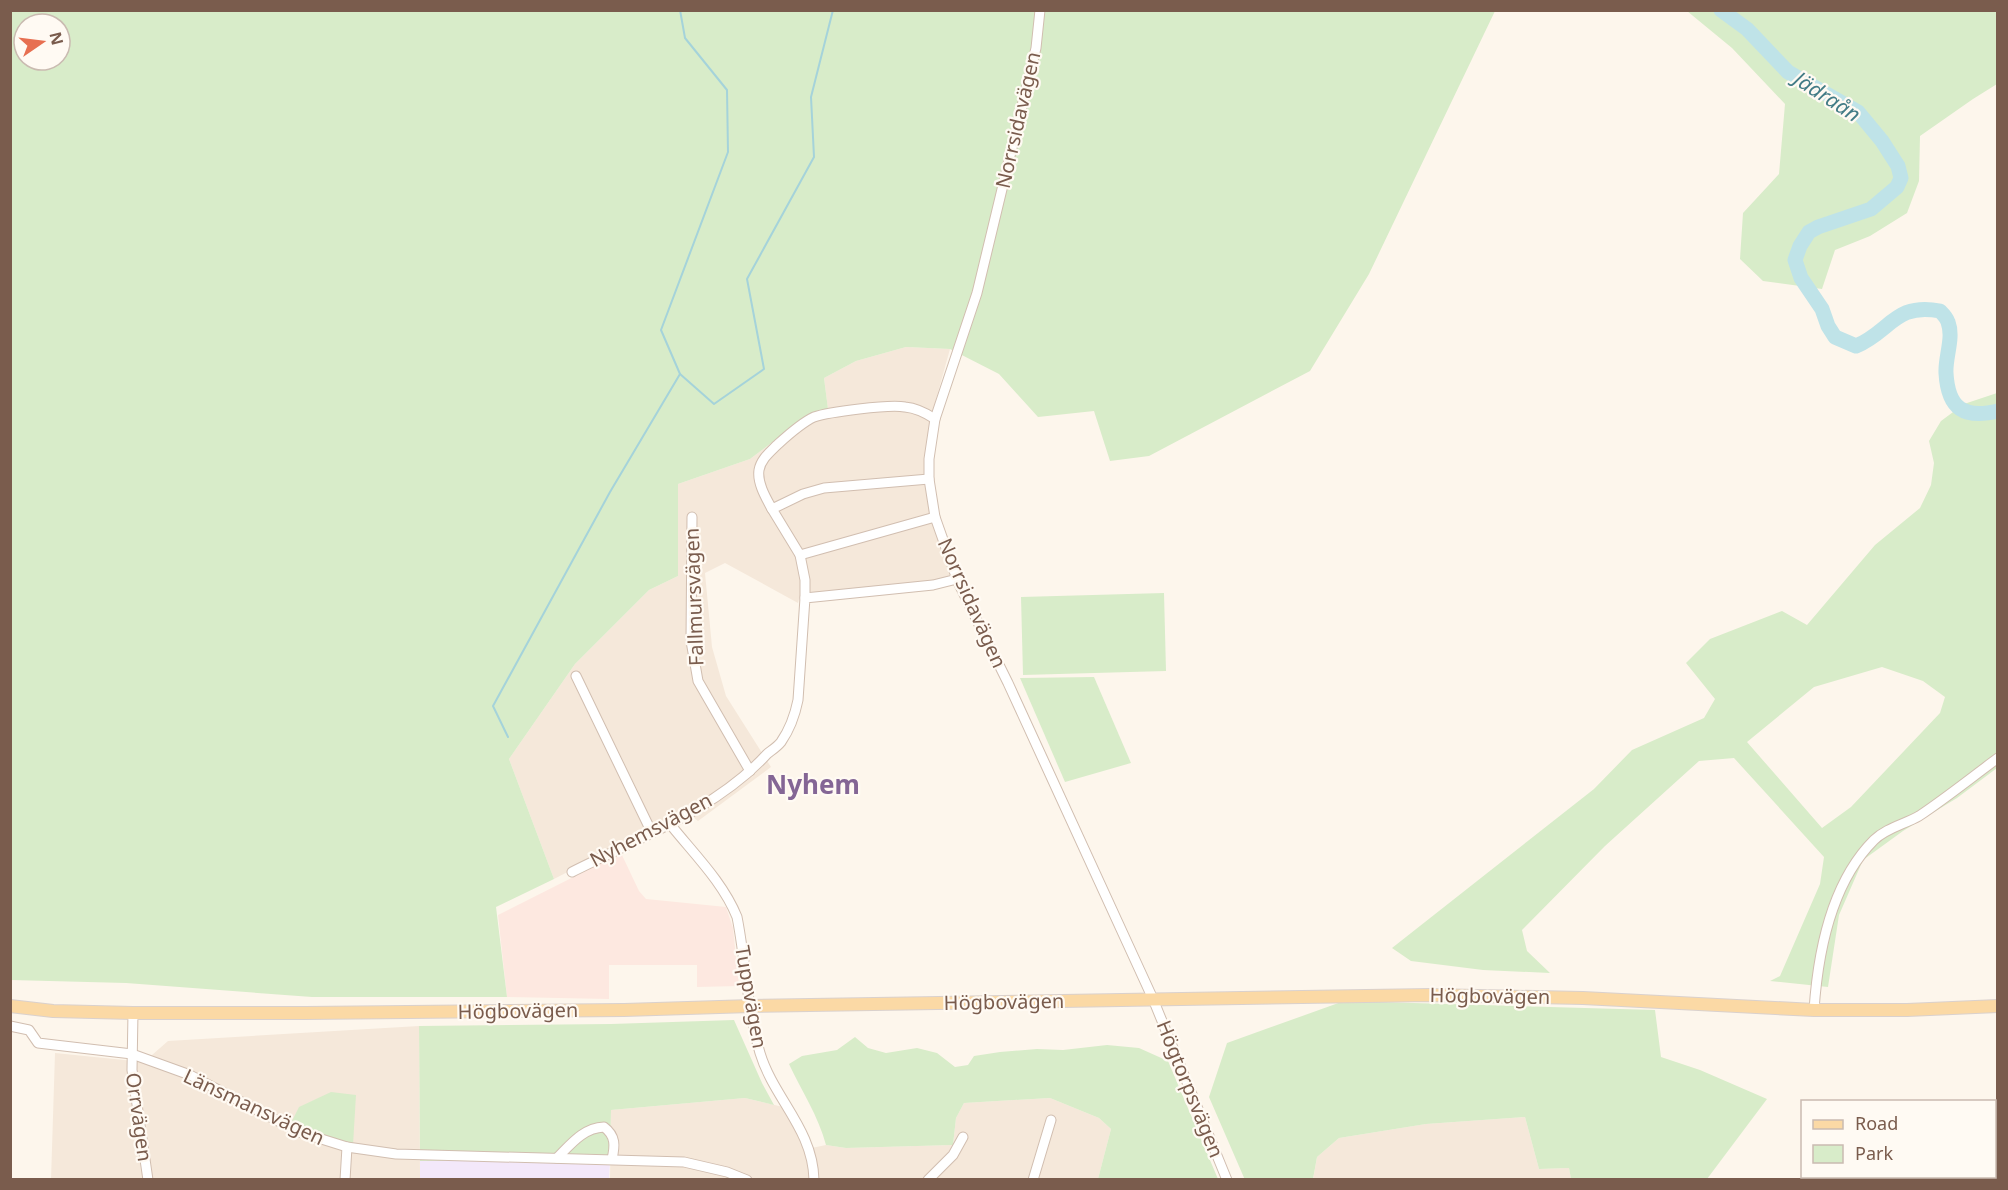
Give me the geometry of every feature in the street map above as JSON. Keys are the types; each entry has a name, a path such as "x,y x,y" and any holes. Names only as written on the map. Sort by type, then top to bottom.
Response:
{"main road":[{"name":"Högbovägen","path":"10,1006 53,1011 133,1013 589,1011 1431,994 1583,998 1814,1010 1907,1010 1998,1006"}],"street":[{"name":"Norrsidavägen","path":"1040,10 1036,48 977,293 935,419 929,459 930,478 935,517 957,579 1013,694 1153,999"},
{"path":"930,478 824,488 803,494 772,509 758,473 763,460 780,442 808,421 826,415 894,406 910,407 935,419"},
{"name":"Nyhemsvägen","path":"572,872 670,824 709,801 750,771 780,743 795,716 798,700 805,580 800,555 772,509"},
{"name":"Fallmursvägen","path":"692,517 692,641 698,681 750,771"},
{"path":"800,555 935,517"},
{"path":"805,598 933,585 957,579"},
{"path":"576,676 652,833"},
{"path":"1814,1010 1821,950 1837,900 1854,862 1876,837 1918,816 1998,758"},
{"name":"Tuppvägen","path":"670,824 732,903 739,925 755,1030 765,1068 805,1137 812,1160 814,1179"},
{"name":"Högtorpsvägen","path":"1153,999 1227,1179"},
{"name":"Orrvägen","path":"133,1013 133,1079 148,1179"},
{"name":"Orrvägen","path":"10,1026 29,1029 38,1043 132,1054"},
{"name":"Länsmansvägen","path":"132,1054 190,1075 299,1132 348,1147 396,1154 684,1162 747,1179"},
{"path":"1033,1179 1051,1120"},
{"path":"557,1158 582,1134 594,1128 604,1127 614,1138 615,1148 612,1160"},
{"path":"928,1179 953,1155 963,1137"},
{"path":"345,1179 348,1147"}],"shaded area":[{"path":"906,347 950,349 935,403 925,458 951,575 932,582 800,596 798,603 725,563 705,573 712,647 726,696 771,767 698,821 685,811 554,879 509,759 575,664 649,590 678,576 678,484 750,459 808,415 828,409 824,378 856,361"},
{"path":"621,853 639,891 646,899 726,907 733,928 739,986 697,987 697,965 609,965 609,999 507,997 498,915"},
{"path":"419,1026 420,1179 51,1180 55,1053 144,1062 168,1041"},
{"path":"745,1098 783,1107 807,1149 826,1145 846,1148 953,1145 956,1118 964,1103 1050,1098 1099,1118 1111,1129 1098,1179 610,1180 611,1110"},
{"path":"1525,1117 1539,1169 1569,1168 1571,1179 1313,1180 1317,1157 1339,1138 1426,1124"},
{"path":"521,1160 610,1163 609,1179 420,1179 420,1161"}],"green space":[{"path":"11,11 1495,11 1369,274 1310,371 1149,456 1110,461 1094,411 1038,417 999,374 950,349 906,347 856,361 824,378 828,409 808,415 750,459 678,484 678,576 649,590 575,664 509,759 554,879 496,907 507,997 312,997 126,983 11,980"},
{"path":"1687,11 1997,11 1997,84 1920,136 1919,181 1907,213 1870,236 1835,250 1822,289 1763,281 1740,259 1743,213 1779,174 1785,104 1732,48"},
{"path":"1997,393 1997,768 1957,798 1903,831 1863,860 1839,915 1828,987 1770,981 1780,976 1820,884 1824,857 1734,758 1699,761 1605,846 1522,930 1527,951 1550,973 1483,970 1411,961 1392,948 1594,789 1632,750 1704,718 1715,699 1686,663 1710,639 1782,611 1807,625 1875,545 1920,508 1931,485 1934,463 1929,441 1941,421 1964,404","holes":["1882,667 1923,681 1945,697 1940,713 1851,807 1822,828 1747,742 1814,687"]},
{"path":"1164,593 1166,671 1023,675 1021,597"},
{"path":"1094,677 1131,763 1065,782 1020,678"},
{"path":"1344,1001 1655,1010 1661,1057 1700,1070 1767,1099 1707,1179 1571,1179 1569,1168 1539,1169 1525,1117 1426,1124 1339,1138 1317,1157 1313,1179 1245,1180 1209,1097 1227,1043"},
{"path":"734,1020 774,1105 745,1098 611,1110 610,1163 521,1160 420,1161 419,1026"},
{"path":"855,1037 868,1048 886,1053 917,1048 937,1053 955,1067 968,1065 974,1056 1000,1052 1037,1049 1063,1050 1107,1045 1139,1048 1168,1061 1218,1179 1098,1179 1111,1129 1099,1118 1050,1098 964,1103 956,1118 953,1145 846,1148 826,1145 814,1114 789,1064 802,1056 837,1050"},
{"path":"331,1092 356,1095 353,1145 291,1123 299,1107"}],"waterway":[{"path":"508,737 493,706 610,492 680,374 661,330 728,152 727,90 685,38 680,10"},
{"path":"680,374 714,404 764,369 747,279 814,157 811,97 833,10"},
{"name":"Jädraån","path":"1721,10 1747,29 1788,72 1858,112 1882,141 1898,166 1901,178 1897,187 1871,209 1818,227 1809,232 1800,246 1795,260 1801,278 1822,309 1835,337 1856,346 1903,314 1925,309 1940,311 1947,319 1950,328 1946,373 1947,385 1954,403 1967,412 1998,411"}],"district":[{"name":"Nyhem","path":"813,785"}]}
